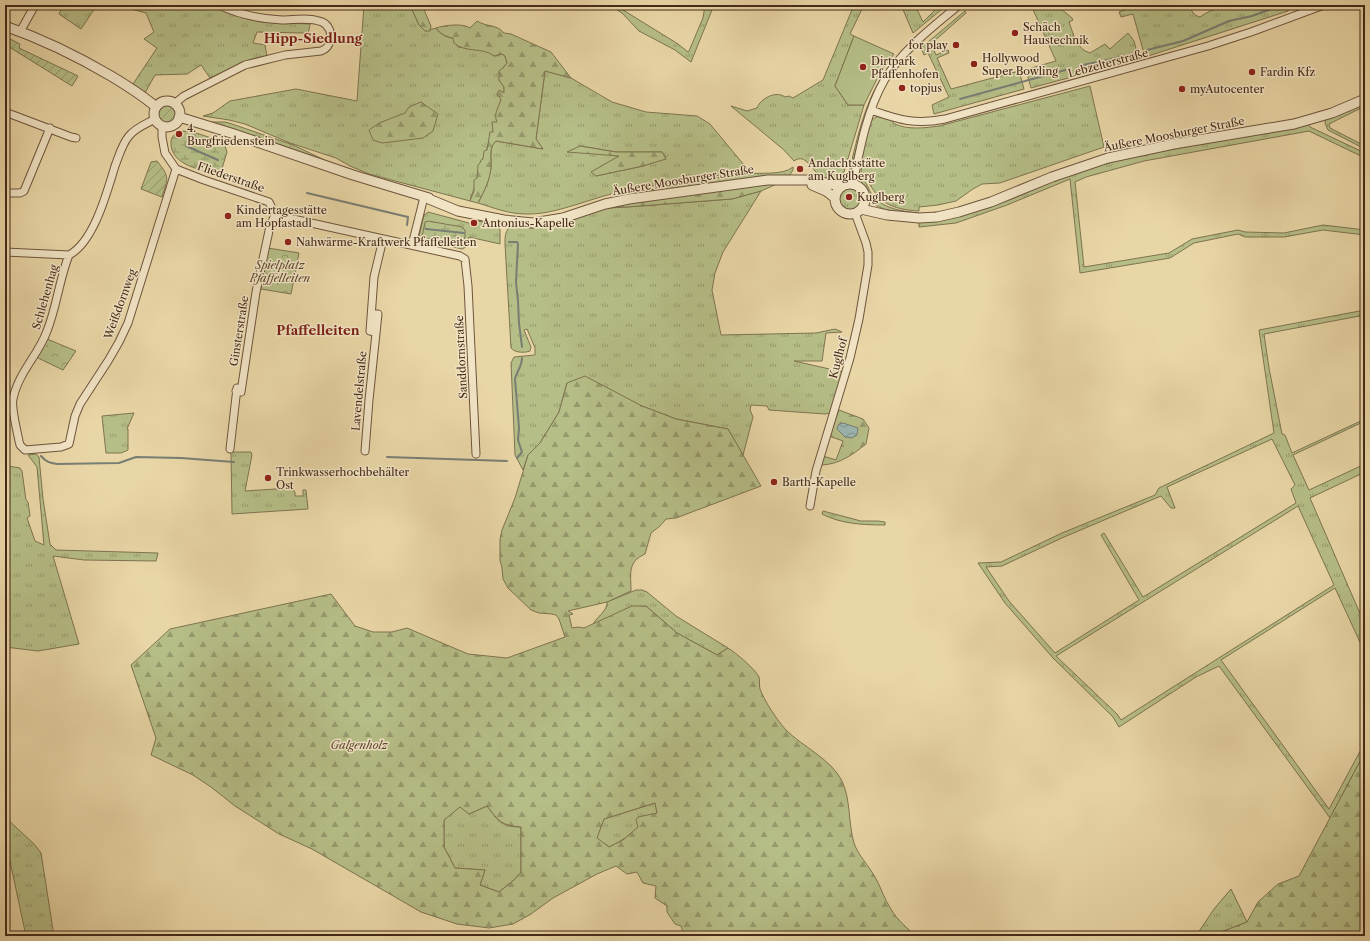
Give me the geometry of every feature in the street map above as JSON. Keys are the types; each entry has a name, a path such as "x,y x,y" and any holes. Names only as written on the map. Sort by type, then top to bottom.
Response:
{"street":[{"path":"20,32 35,5"},
{"path":"174,104 184,96 245,65 285,55 326,49 329,45 330,32 328,27 322,22 258,17 247,15 219,5"},
{"path":"853,184 866,123 886,78 895,65 915,44 959,5"},
{"name":"Lebzelterstraße","path":"871,110 896,119 912,122 923,123 946,119 1202,48 1324,5"},
{"path":"5,26 63,50 91,64 133,89 156,106"},
{"name":"Äußere Moosburger Straße","path":"799,180 826,191 834,198 836,206 846,214 858,211 919,218 937,217 991,202 1058,174 1108,158 1174,144 1301,122 1332,113 1365,99"},
{"path":"165,102 174,104 179,110 179,118 177,123 169,127 162,126 157,123 154,119 154,110 156,106 165,102"},
{"path":"5,112 76,138"},
{"name":"Äußere Moosburger Straße","path":"179,118 231,133 353,175 424,197 459,205 500,219 525,223 544,222 563,218 605,204 629,199 768,180 799,180 841,186 853,184 862,190 865,199 897,216"},
{"name":"Schlehenhag","path":"28,451 23,448 19,441 9,400 24,370 47,331 69,255 84,240 95,221 125,141 136,129 154,119"},
{"path":"162,126 162,137 165,153 176,169"},
{"path":"5,193 20,193 24,191 50,128"},
{"name":"Fliederstraße","path":"176,169 269,202 276,215"},
{"name":"Weißdornweg","path":"28,451 61,447 69,444 75,416 80,404 112,355 128,323 176,169"},
{"path":"834,198 841,186"},
{"path":"276,215 412,246 424,197"},
{"path":"858,211 865,199"},
{"name":"Kuglhof","path":"810,506 816,471 850,358 859,319 868,265 866,243 858,211"},
{"name":"Ginsterstraße","path":"230,449 238,380 242,381 256,292 270,226 276,215"},
{"name":"Lavendelstraße","path":"365,451 378,314 372,314 374,276 383,239"},
{"name":"Sanddornstraße","path":"412,246 460,256 465,259 468,286 476,454"},
{"path":"5,252 69,255"}],"green space":[{"path":"63,5 97,5 81,29 59,14"},
{"path":"116,5 214,5 243,18 261,22 310,24 308,35 304,33 257,32 253,43 265,45 267,56 246,62 210,78 201,65 187,74 155,75 145,93 133,84 157,48 144,39 154,32 146,13"},
{"path":"364,5 410,5 419,25 425,31 436,28 444,35 453,38 458,47 488,51 494,56 502,54 505,56 507,63 503,68 499,80 504,87 504,93 498,108 497,123 493,122 493,132 487,147 487,151 478,171 470,201 369,174 336,158 290,143 245,124 203,116 213,113 230,101 296,89 357,101"},
{"path":"410,5 422,5 431,26 430,31 425,31 419,25"},
{"path":"609,5 615,5 678,44 688,52 703,18 705,5 714,5 691,62 675,50 639,31 622,13"},
{"path":"854,5 864,5 850,34 854,36 835,86 848,105 864,105 844,172 837,177 826,178 818,174 808,163 803,160 798,159 794,161 784,150 731,106 747,111 757,108 761,102 769,96 777,94 793,98 823,80"},
{"path":"901,5 915,5 923,22 940,5 947,5 913,33"},
{"path":"1031,5 1060,5 1061,9 1073,20 1069,22 1079,45 1085,51 1090,53 1105,44 1110,49 1128,33 1134,41 1139,59 1031,88 1028,77 1028,69 1056,61"},
{"path":"1130,5 1190,5 1193,13 1200,17 1220,8 1242,5 1288,5 1290,9 1288,11 1145,57 1133,14 1121,17 1119,12 1131,8"},
{"path":"965,11 966,13 931,44 936,55 948,50 949,53 937,58 951,89 1019,71 1024,89 934,114 932,105 949,97 928,53 924,55 921,48"},
{"path":"477,21 498,28 504,33 511,34 551,52 571,78 545,71 536,139 543,149 496,141 491,149 491,170 485,189 478,203 470,201 474,191 474,180 477,178 478,165 483,159 484,151 487,150 490,132 493,132 492,122 497,122 496,113 501,99 497,95 499,90 504,93 504,87 499,80 499,71 507,63 505,56 502,54 494,56 490,53 458,46 454,43 453,38 444,35 436,28 463,25 470,28"},
{"name":"Dirtpark Pfaffenhofen","path":"854,36 894,54 881,71 864,105 848,105 835,86"},
{"path":"8,38 20,44 19,48 78,76 72,86 6,45"},
{"path":"887,69 889,69 874,95 867,111 849,172 863,118 873,93"},
{"path":"545,71 571,78 612,102 646,112 697,116 710,124 749,171 620,192 561,209 537,214 514,213 478,203 489,177 491,168 491,150 496,141 543,149 536,139","holes":["580,146 616,152 662,152 666,158 643,166 596,176 592,172 620,156"]},
{"path":"1090,86 1104,147 1000,183 982,184 956,201 919,207 919,211 894,207 883,201 861,173 866,134 872,120 876,117 888,119 900,126 911,128 939,126"},
{"path":"421,102 438,114 433,131 423,138 382,143 373,140 369,130 379,123 405,113 409,107"},
{"path":"1365,102 1365,106 1329,124 1330,128 1365,146 1365,149 1328,130 1325,123 1326,119"},
{"path":"167,104 174,107 177,114 174,121 167,124 160,121 157,114 160,107"},
{"path":"212,122 225,122 293,145 333,164"},
{"path":"1308,124 1310,127 1365,153 1365,158 1309,131 1144,161 1086,177 1075,182 1084,267 1169,253 1192,239 1238,230 1245,232 1284,233 1323,225 1365,230 1365,235 1323,230 1284,237 1245,237 1238,234 1194,243 1170,258 1080,273 1070,179 1007,205 956,223 919,227 919,222 1115,160"},
{"path":"181,131 198,133 224,143 227,152 220,175 189,166 176,157 172,150 171,140 174,135"},
{"path":"580,146 616,152 662,152 666,159 643,166 596,176 591,172 619,156 567,152"},
{"path":"157,161 167,178 162,197 141,189 151,162"},
{"path":"793,167 793,170 789,176 606,200 658,188 727,176 783,172"},
{"path":"860,177 875,198 881,203 899,210 919,213 919,215 892,211 873,204 869,199"},
{"path":"779,183 761,191 732,199 606,208 629,203"},
{"path":"850,186 859,189 862,198 859,207 850,210 841,207 838,198 841,189"},
{"path":"761,191 723,252 715,273 712,290 721,335 816,333 835,329 842,332 826,333 822,361 794,361 843,372 831,413 825,414 769,410 767,406 751,405 750,410 753,417 743,455 728,429 676,419 642,406 567,383 559,412 540,443 528,455 523,470 515,455 511,363 514,357 535,355 535,348 527,329 524,330 531,347 530,351 520,352 511,348 505,244 506,234 509,228 511,226 532,228 562,223 606,208 732,199"},
{"path":"428,212 469,223 475,228 478,221 498,226 500,230 500,244 469,237 466,247 462,249 420,239 419,236 424,215"},
{"path":"428,221 462,227 465,230 463,245 460,246 422,237 425,222"},
{"name":"Spielplatz Pfaffelleiten","path":"268,248 299,253 291,294 261,289"},
{"path":"1365,310 1365,315 1264,334 1282,434 1285,435 1292,453 1365,419 1365,421 1293,455 1309,490 1365,464 1365,472 1310,498 1365,625 1365,653 1335,588 1221,660 1329,809 1364,744 1365,736 1365,752 1330,818 1219,666 1196,677 1119,727 1113,717 1053,658 1005,603 978,563 1001,562 1062,533 1155,495 1159,488 1274,433 1259,330","holes":["1272,439 1295,485 1291,489 1296,503 1143,597 1104,533 1101,535 1139,600 1055,653 1009,601 986,567 1002,566 1064,537 1161,496 1171,508 1175,508 1167,487","1298,506 1334,585 1121,720 1117,714 1056,656"]},
{"path":"47,339 76,351 63,370 36,357"},
{"name":"Galgenholz","path":"585,376 642,406 676,419 728,429 761,486 676,518 666,519 651,533 645,554 635,561 631,569 631,591 607,602 568,611 573,614 569,615 572,628 584,628 632,606 646,606 677,633 717,655 728,648 745,661 759,677 762,694 786,730 831,766 842,781 847,796 854,843 875,877 893,913 902,924 916,936 693,936 690,934 684,936 681,926 675,924 667,912 667,906 655,898 656,886 643,883 637,872 627,874 616,866 597,874 553,898 531,914 513,924 489,928 457,924 421,912 312,849 279,834 235,806 193,775 151,755 156,738 131,665 170,629 331,594 355,626 373,632 392,632 407,628 468,654 507,658 565,637 559,619 556,615 539,613 531,610 508,588 503,579 500,560 500,539 502,530 515,498 528,455 540,443 559,412 567,383","holes":["655,803 657,813 638,817 636,820 638,827 623,840 609,847 597,838 604,819","487,806 494,815 504,823 521,827 521,872 514,880 499,892 480,885 485,870 455,868 444,847 444,820 460,807 469,814"]},
{"path":"839,410 863,419 869,428 866,444 840,461 822,465 823,456 836,460 843,441 829,436"},
{"path":"134,413 127,429 128,450 121,453 106,453 102,416"},
{"path":"231,452 251,452 252,455 245,491 291,488 295,492 295,496 303,496 303,490 306,490 308,509 232,514"},
{"path":"36,454 39,457 43,499 50,544 56,550 158,553 156,561 84,560 53,556 79,644 38,651 5,647 5,462 8,463 8,466 20,468 22,471 30,516 27,518 35,541 44,545 37,467 28,455"},
{"path":"823,511 861,521 885,522 885,525 845,522 822,514"},
{"path":"636,590 647,592 676,616 728,648 717,655 677,633 646,606 593,624 606,608 607,602"},
{"path":"1365,752 1365,936 1218,936 1221,932 1247,922 1258,902 1278,884 1299,876"},
{"path":"655,803 657,813 616,844 609,847 596,838 604,819"},
{"path":"460,806 469,814 487,806 500,822 508,826 521,827 521,872 514,880 499,892 480,885 485,870 455,868 444,847 444,820"},
{"path":"5,817 34,844 41,853 54,936 26,936 5,838"},
{"path":"1231,889 1247,922 1221,932 1218,936 1196,936 1214,909"}],"water":[{"path":"843,423 858,428 857,435 852,438 845,437 837,429 839,424"}],"waterway":[{"path":"1147,50 1183,41 1229,21 1252,16 1282,5"},
{"path":"1079,66 1135,54"},
{"path":"960,99 1069,69"},
{"path":"186,146 218,160"},
{"path":"307,193 408,217 407,225"},
{"path":"426,229 464,233"},
{"path":"509,242 517,242 518,244 516,282 522,347"},
{"path":"517,458 522,452 518,440 519,428 515,379 522,358"},
{"path":"41,456 48,462 57,464 119,463 136,457 181,458 234,462"},
{"path":"387,457 507,461"}],"place":[{"name":"Schäch Haustechnik","path":"1015,33"},
{"name":"for play","path":"956,45"},
{"name":"Hollywood Super Bowling","path":"974,64"},
{"name":"Dirtpark Pfaffenhofen","path":"863,67"},
{"name":"Fardin Kfz","path":"1252,72"},
{"name":"topjus","path":"902,88"},
{"name":"myAutocenter","path":"1182,89"},
{"name":"4. Burgfriedenstein","path":"179,134"},
{"name":"Andachtsstätte am Kuglberg","path":"800,169"},
{"name":"Kuglberg","path":"849,197"},
{"name":"Kindertagesstätte am Hopfastadl","path":"228,216"},
{"name":"Antonius-Kapelle","path":"474,223"},
{"name":"Nahwärme-Kraftwerk Pfaffelleiten","path":"288,242"},
{"name":"Trinkwasserhochbehälter Ost","path":"268,478"},
{"name":"Barth-Kapelle","path":"774,482"}],"district":[{"name":"Hipp-Siedlung","path":"313,38"},
{"name":"Pfaffelleiten","path":"318,330"}]}
